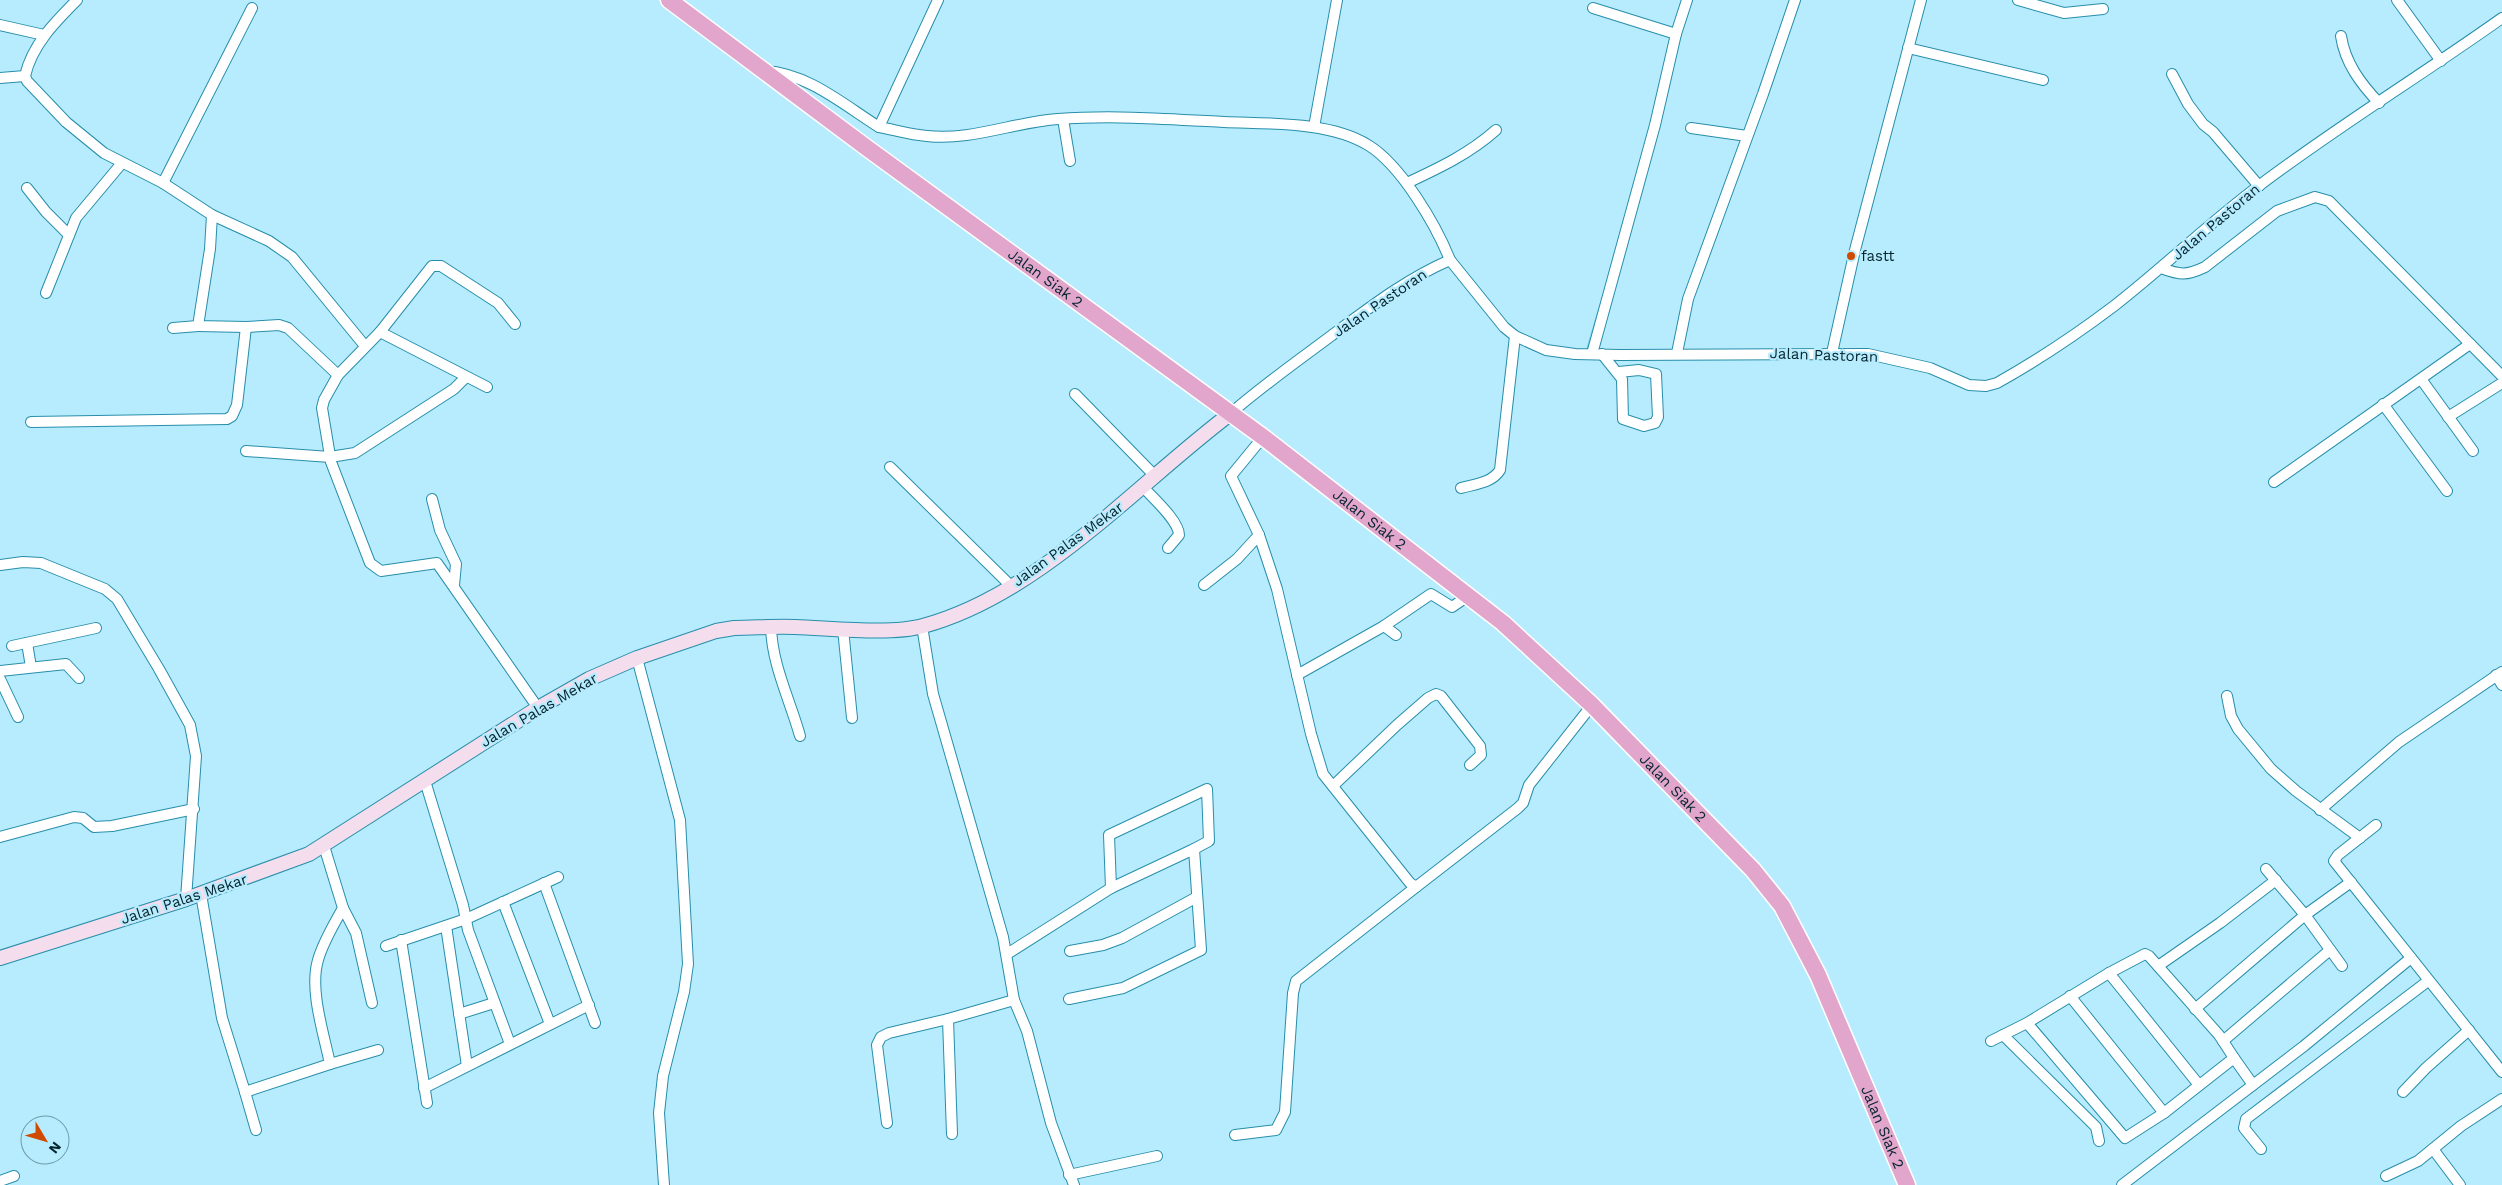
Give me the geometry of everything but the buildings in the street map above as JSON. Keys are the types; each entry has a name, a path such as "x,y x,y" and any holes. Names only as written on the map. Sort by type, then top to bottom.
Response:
{"highway":[{"name":"Jalan Siak 2","path":"669,0 1262,437 1503,623 1592,705 1753,870 1782,906 1818,975 1907,1185"}],"main road":[{"name":"Jalan Palas Mekar","path":"0,958 245,879 324,846 538,708 589,679 637,658 716,631 734,628 843,629 922,626 977,605 1027,577 1143,487 1230,414"}],"street":[{"path":"25,76 27,66 44,35 78,0"},
{"path":"879,127 937,0"},
{"path":"1314,127 1337,0"},
{"path":"1619,372 1639,370 1656,374 1658,417 1655,424 1644,426 1623,419 1622,379 1619,372 1597,354 1676,34 1687,0"},
{"path":"1677,354 1688,299 1795,0"},
{"path":"1832,353 1855,250 1921,0"},
{"path":"2018,0 2064,13 2103,8"},
{"path":"2397,0 2441,61"},
{"path":"163,183 252,8"},
{"path":"1593,8 1676,34"},
{"name":"Jalan Pastoran","path":"1230,414 1262,386 1385,296 1422,272 1450,260 1490,311 1516,336 1546,350 1597,354 1868,354 1930,368 1969,385 1986,386 1998,383 2076,333 2161,268 2259,186 2310,148 2502,18"},
{"path":"0,25 44,35"},
{"path":"2341,36 2342,45 2360,83 2379,103"},
{"path":"1908,48 2043,80"},
{"path":"764,71 782,72 801,79 879,127 927,136 946,136 1063,119 1174,119 1314,127 1344,135 1368,145 1407,184 1450,260"},
{"path":"2172,74 2188,104 2202,124 2213,132 2239,160 2259,186"},
{"path":"1,78 25,76"},
{"path":"25,76 66,122 104,153 163,183 212,215 269,241 292,257 365,346"},
{"path":"1063,119 1070,161"},
{"path":"1691,128 1747,136"},
{"path":"1407,184 1461,157 1496,130"},
{"path":"46,292 76,218 122,163"},
{"path":"27,188 46,212 69,234"},
{"path":"2161,268 2180,274 2194,272 2205,267 2277,211 2315,196 2329,201 2502,376"},
{"path":"198,326 210,249 212,215"},
{"path":"515,324 498,303 436,264 432,266 380,332 338,375 324,400 322,408 330,457 370,563 381,571 433,562 440,566 538,708"},
{"path":"173,328 198,326 246,327 279,324 288,328 338,375"},
{"path":"30,422 227,419 232,416 237,405 246,327"},
{"path":"380,332 487,387"},
{"path":"1461,488 1496,477 1500,470 1516,336"},
{"path":"2274,482 2470,344"},
{"path":"246,451 330,457 355,453 454,389 466,377"},
{"path":"2421,379 2473,451"},
{"path":"2448,417 2502,383"},
{"path":"1075,394 1155,476"},
{"path":"2384,404 2447,491"},
{"path":"1262,437 1231,476 1259,535 1277,589 1311,734 1323,774 1407,880 1416,887"},
{"path":"890,468 1011,586"},
{"path":"1143,487 1174,520 1179,530 1179,535 1168,548"},
{"path":"432,499 440,530 456,564 454,585"},
{"path":"1204,585 1237,559 1259,535"},
{"path":"0,565 23,562 41,563 106,589 116,599 190,725 196,756 194,809 186,899"},
{"path":"1297,676 1384,626 1431,594 1452,607 1468,596"},
{"path":"922,626 933,694 1006,954 1014,1000 1027,1031 1040,1088 1074,1185"},
{"path":"1384,626 1396,635"},
{"path":"771,627 772,642 779,673 800,736"},
{"path":"12,646 96,628"},
{"path":"843,629 852,718"},
{"path":"28,643 32,667"},
{"path":"637,658 680,820 688,964 684,992 663,1076 659,1113 664,1185"},
{"path":"0,671 66,664 79,678"},
{"path":"2320,810 2399,742 2499,674 2502,685"},
{"path":"0,679 18,716"},
{"path":"1333,786 1397,725 1428,698 1436,694 1441,696 1480,746 1481,755 1470,765"},
{"path":"2227,696 2231,716 2242,734 2271,769 2320,810 2360,838"},
{"path":"1235,1134 1276,1130 1282,1123 1285,1112 1293,993 1296,981 1518,808 1523,803 1529,785 1592,705"},
{"path":"425,781 466,919 510,1044"},
{"path":"1006,954 1111,888 1209,841 1207,789 1109,835 1111,888"},
{"path":"0,837 74,817 83,818 94,827 112,826 194,809"},
{"path":"2376,825 2338,855 2334,861 2502,1072"},
{"path":"324,846 343,908 356,933 372,1003"},
{"path":"1069,999 1123,988 1201,950 1194,849"},
{"path":"2266,869 2305,915 2342,966"},
{"path":"386,946 466,919 558,877"},
{"path":"2158,966 2220,923 2276,880"},
{"path":"2195,1008 2305,915 2351,882"},
{"path":"544,883 595,1023"},
{"path":"201,894 222,1018 256,1130"},
{"path":"1070,951 1103,945 1122,938 1197,897"},
{"path":"503,902 550,1024"},
{"path":"330,1064 318,1006 315,976 318,960 343,908"},
{"path":"446,926 467,1066"},
{"path":"402,940 427,1104"},
{"path":"2224,1041 2330,950"},
{"path":"1991,1041 2027,1023 2143,954 2148,954 2224,1041 2231,1061 2253,1085"},
{"path":"2122,1185 2253,1085 2411,958"},
{"path":"2109,973 2199,1085"},
{"path":"2261,1149 2244,1128 2246,1119 2428,981"},
{"path":"2070,996 2164,1112"},
{"path":"887,1123 877,1045 881,1037 889,1033 948,1019 1014,1000"},
{"path":"459,1014 494,1003"},
{"path":"424,1088 589,1005"},
{"path":"948,1019 952,1134"},
{"path":"2027,1023 2121,1136 2128,1138 2231,1061"},
{"path":"2403,1092 2426,1068 2469,1030"},
{"path":"2004,1035 2092,1122 2096,1127 2098,1141"},
{"path":"245,1092 378,1050"},
{"path":"2386,1176 2418,1161 2461,1126 2502,1099"},
{"path":"2433,1149 2460,1185"},
{"path":"1069,1175 1157,1156"},
{"path":"0,1181 14,1176"}],"waterway":[{"path":"1588,348 1600,308"}],"place":[{"name":"fastt","path":"1851,256"}]}
